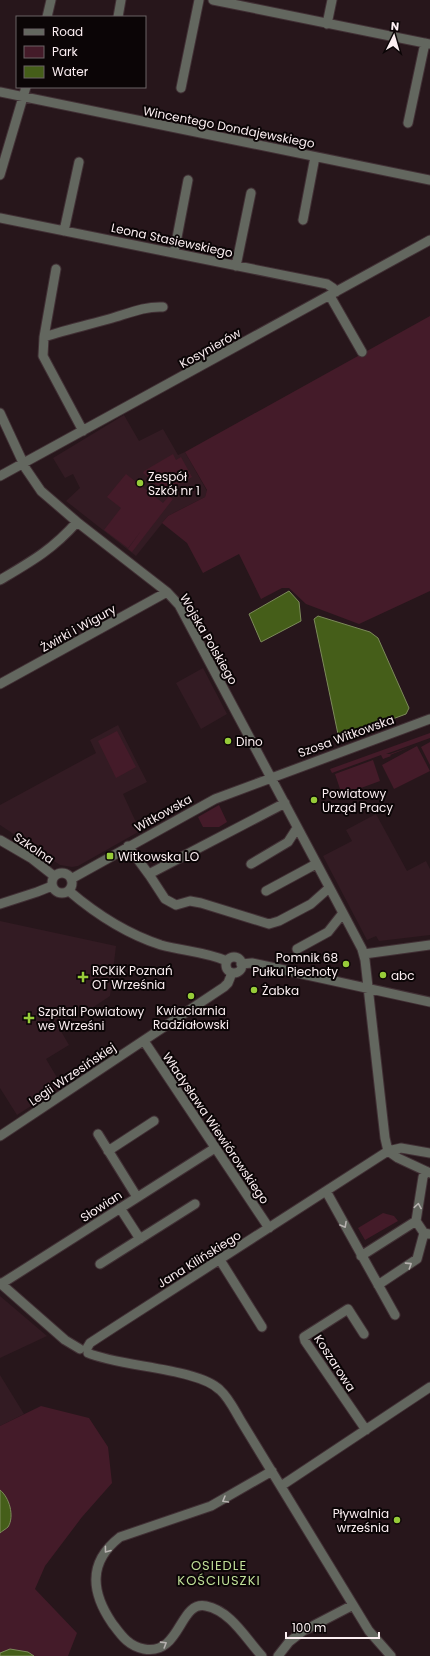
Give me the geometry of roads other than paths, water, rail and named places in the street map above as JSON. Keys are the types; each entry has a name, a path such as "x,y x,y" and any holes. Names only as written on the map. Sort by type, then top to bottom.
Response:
{"street":[{"path":"47,16 52,0"},
{"path":"118,16 121,0"},
{"path":"181,88 199,0"},
{"path":"213,0 428,43 408,123"},
{"path":"327,24 332,0"},
{"path":"0,175 26,88"},
{"name":"Wincentego Dondajewskiego","path":"0,92 23,98 430,180"},
{"path":"303,220 316,157"},
{"path":"64,231 79,162"},
{"path":"174,253 188,180"},
{"path":"236,266 251,193"},
{"name":"Leona Stasiewskiego","path":"0,218 327,284 333,294"},
{"name":"Kosynierów","path":"0,476 430,240"},
{"path":"56,269 42,352 44,361 83,431"},
{"path":"333,294 362,352"},
{"path":"44,337 151,306 163,306"},
{"name":"Wojska Polskiego","path":"0,413 30,476 42,491 78,522 167,592 179,605 343,913 364,954 385,1138 388,1151"},
{"path":"0,580 40,557 62,540 78,522"},
{"name":"Żwirki i Wigury","path":"0,684 167,592"},
{"name":"Szosa Witkowska","path":"271,777 430,719"},
{"name":"Witkowska","path":"71,879 215,798 271,777"},
{"path":"149,874 285,803"},
{"path":"251,864 288,842 297,828"},
{"name":"Szkolna","path":"0,840 26,855 54,876"},
{"path":"128,846 149,874 162,896 170,904 176,905 190,901 201,903 269,924 279,921 311,904 329,888"},
{"path":"266,891 316,864"},
{"path":"58,873 68,875 71,879 71,886 64,893 59,893 54,890 52,886 54,876 58,873"},
{"path":"0,904 52,886"},
{"path":"68,890 118,926 147,940 206,954 227,961 231,958 235,958 239,960 241,964"},
{"path":"297,949 328,932 343,913"},
{"path":"364,954 430,945"},
{"path":"227,961 226,968 232,973 239,971 241,964"},
{"path":"241,964 252,963 430,1002"},
{"name":"Legii Wrzesińskiej","path":"0,1136 224,987 228,984 232,973"},
{"name":"Władysława Wiewiórowskiego","path":"144,1041 269,1228"},
{"path":"108,1150 154,1121"},
{"path":"98,1134 137,1197"},
{"name":"Słowian","path":"0,1284 215,1148"},
{"path":"388,1151 401,1148 430,1153"},
{"path":"361,1256 416,1221 423,1177 428,1172 398,1158 388,1151"},
{"name":"Jana Kilińskiego","path":"85,1350 90,1343 112,1328 388,1151"},
{"path":"326,1191 395,1315"},
{"path":"100,1264 194,1204"},
{"path":"120,1208 140,1239"},
{"path":"378,1285 418,1259 427,1234 416,1221"},
{"path":"220,1260 262,1328"},
{"path":"0,1284 65,1340 85,1350 125,1363 190,1376 216,1387 223,1393 372,1636 385,1654"},
{"name":"Koszarowa","path":"364,1334 348,1309 304,1337 305,1341 366,1430"},
{"path":"281,1486 430,1387"},
{"path":"262,1656 228,1618 215,1609 204,1605 197,1606 190,1611 175,1635 165,1645 154,1649 137,1647 122,1637 105,1613 99,1598 96,1580 100,1560 109,1546 120,1537 211,1506 272,1472"},
{"path":"278,1656 289,1642 303,1631 353,1605"}],"water":[{"path":"289,591 299,602 301,621 261,642 249,614"},
{"path":"318,616 370,632 378,638 409,708 406,714 339,739 314,619"},
{"path":"0,1490 6,1497 10,1507 11,1518 8,1527 0,1533"},
{"path":"10,1649 28,1652 34,1656 0,1656 0,1653"}],"place":[{"name":"Zespół Szkół nr 1","path":"140,483"},
{"name":"Dino","path":"228,741"},
{"name":"Powiatowy Urząd Pracy","path":"314,800"},
{"name":"Witkowska LO","path":"110,856"},
{"name":"Pomnik 68 Pułku Piechoty","path":"346,964"},
{"name":"abc","path":"383,975"},
{"name":"RCKiK Poznań OT Września","path":"83,977"},
{"name":"Żabka","path":"254,990"},
{"name":"Kwiaciarnia Radziałowski","path":"191,996"},
{"name":"Szpital Powiatowy we Wrześni","path":"29,1018"},
{"name":"Pływalnia września","path":"397,1520"}],"district":[{"name":"OSIEDLE KOŚCIUSZKI","path":"219,1572"}]}
